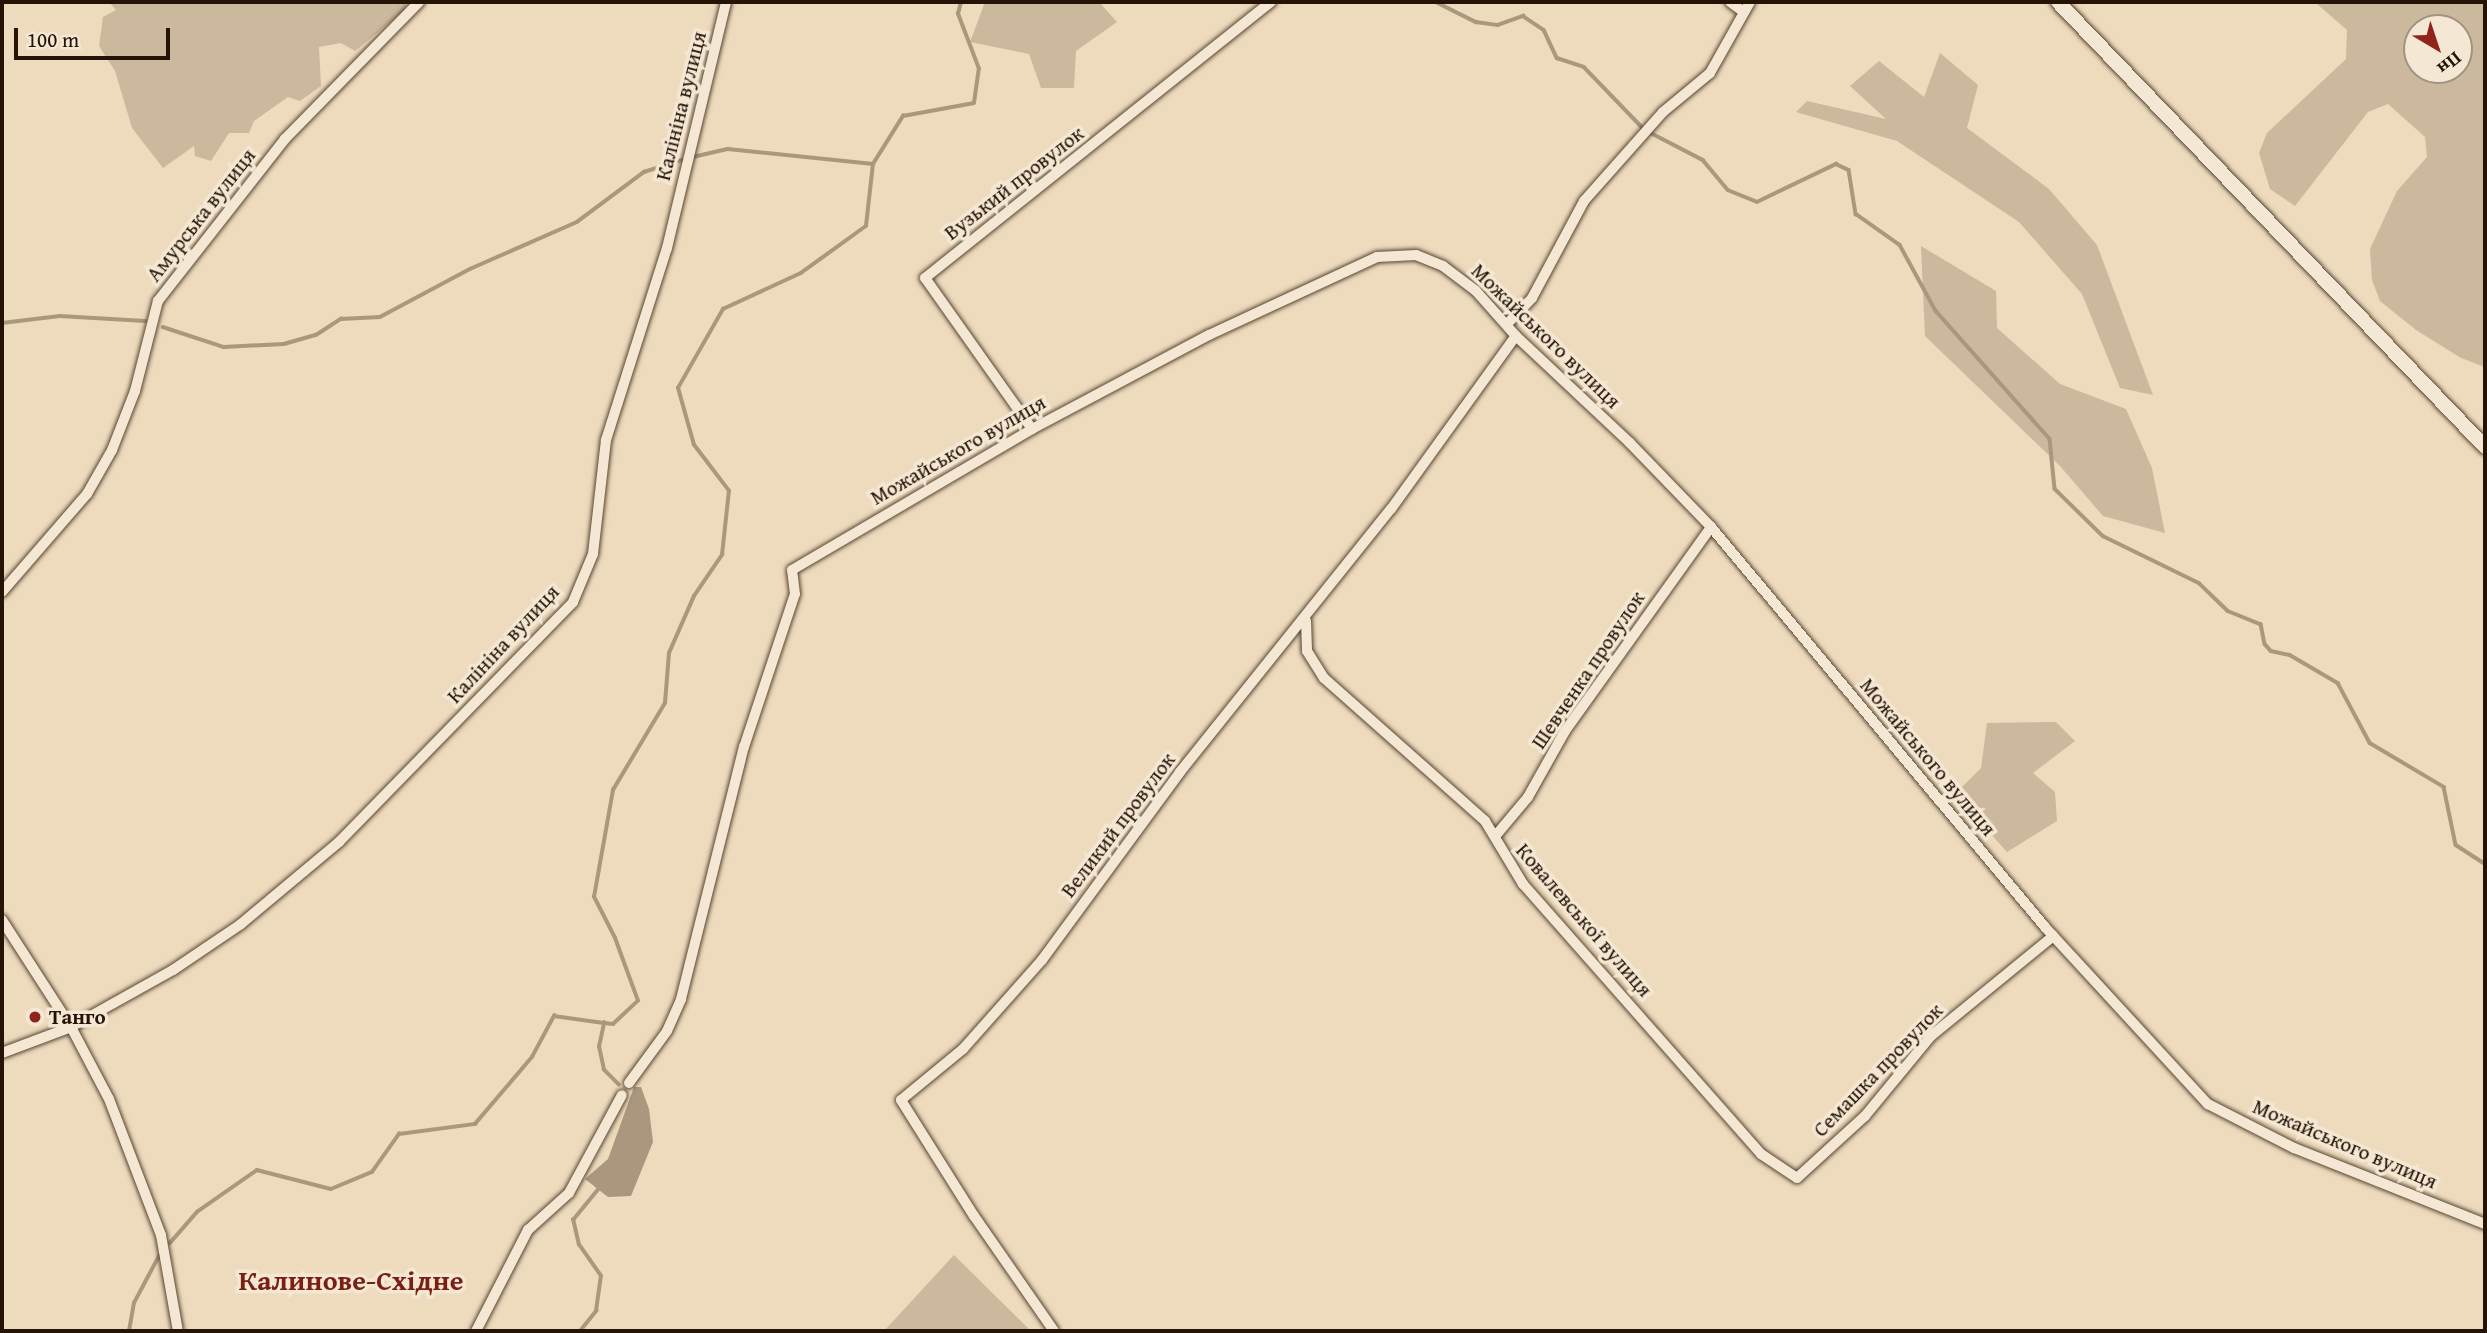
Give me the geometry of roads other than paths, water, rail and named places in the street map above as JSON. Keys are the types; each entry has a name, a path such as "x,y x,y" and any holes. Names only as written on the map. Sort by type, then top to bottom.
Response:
{"main road":[{"path":"2058,2 2485,447"}],"street":[{"name":"Амурська вулиця","path":"2,592 87,494 112,450 135,391 158,301 285,139 419,2"},
{"name":"Калініна вулиця","path":"2,1053 71,1027 173,970 241,924 339,842 573,602 593,554 606,440 667,248 726,2"},
{"name":"Вузький провулок","path":"1032,429 925,278 1271,2"},
{"path":"1507,324 1532,298 1584,201 1663,112 1710,73 1747,7 1730,2"},
{"name":"Можайського вулиця","path":"629,1083 667,1031 681,999 744,747 795,594 792,570 1032,429 1209,335 1377,257 1416,255 1443,266 1507,324 1516,336 1630,443 1711,527 2053,936 2208,1104 2294,1148 2485,1224"},
{"name":"Великий провулок","path":"1054,1331 974,1216 901,1100 963,1049 1042,960 1180,772 1306,621 1516,336"},
{"name":"Шевченка провулок","path":"1497,834 1528,797 1565,731 1711,527"},
{"name":"Ковалевської вулиця","path":"1306,621 1307,651 1324,678 1461,796 1497,834 1499,851 1523,884 1761,1154 1797,1178"},
{"path":"2,920 71,1027 109,1098 161,1235 178,1331"},
{"name":"Семашка провулок","path":"1797,1178 1865,1116 1931,1036 2053,936"},
{"path":"476,1331 528,1230 569,1193 622,1095"}],"waterway":[{"path":"619,1085 604,1070 599,1047 604,1023 613,1024 638,1001 615,938 594,897 613,790 665,703 669,653 694,596 722,555 729,491 694,445 678,388 723,309 801,273 866,226 873,164 903,116 974,103 979,69 958,14 961,2"},
{"path":"1436,2 1476,22 1498,25 1523,16 1544,30 1557,58 1584,67 1642,127"},
{"path":"1651,133 1703,160 1728,190 1757,202 1836,164 1849,170 1856,214 1900,245 1936,311 2050,439 2055,489 2103,536 2199,583 2228,611 2261,624 2265,644 2271,651 2290,655 2338,683 2370,743 2444,787 2456,845 2485,864"},
{"path":"693,157 728,149 873,164"},
{"path":"163,327 224,347 284,344 316,335 341,319 380,317 470,269 577,222 644,172 685,159"},
{"path":"2,323 60,316 145,321"},
{"path":"170,1243 197,1212 257,1170 331,1189 372,1172 399,1134 475,1124 532,1057 554,1016 604,1023"},
{"path":"580,1331 596,1311 601,1276 579,1245 573,1220 601,1186"},
{"path":"129,1331 134,1303 159,1256"}],"place":[{"name":"Танго","path":"35,1017"}],"district":[{"name":"Калинове-Східне","path":"351,1280"}]}
